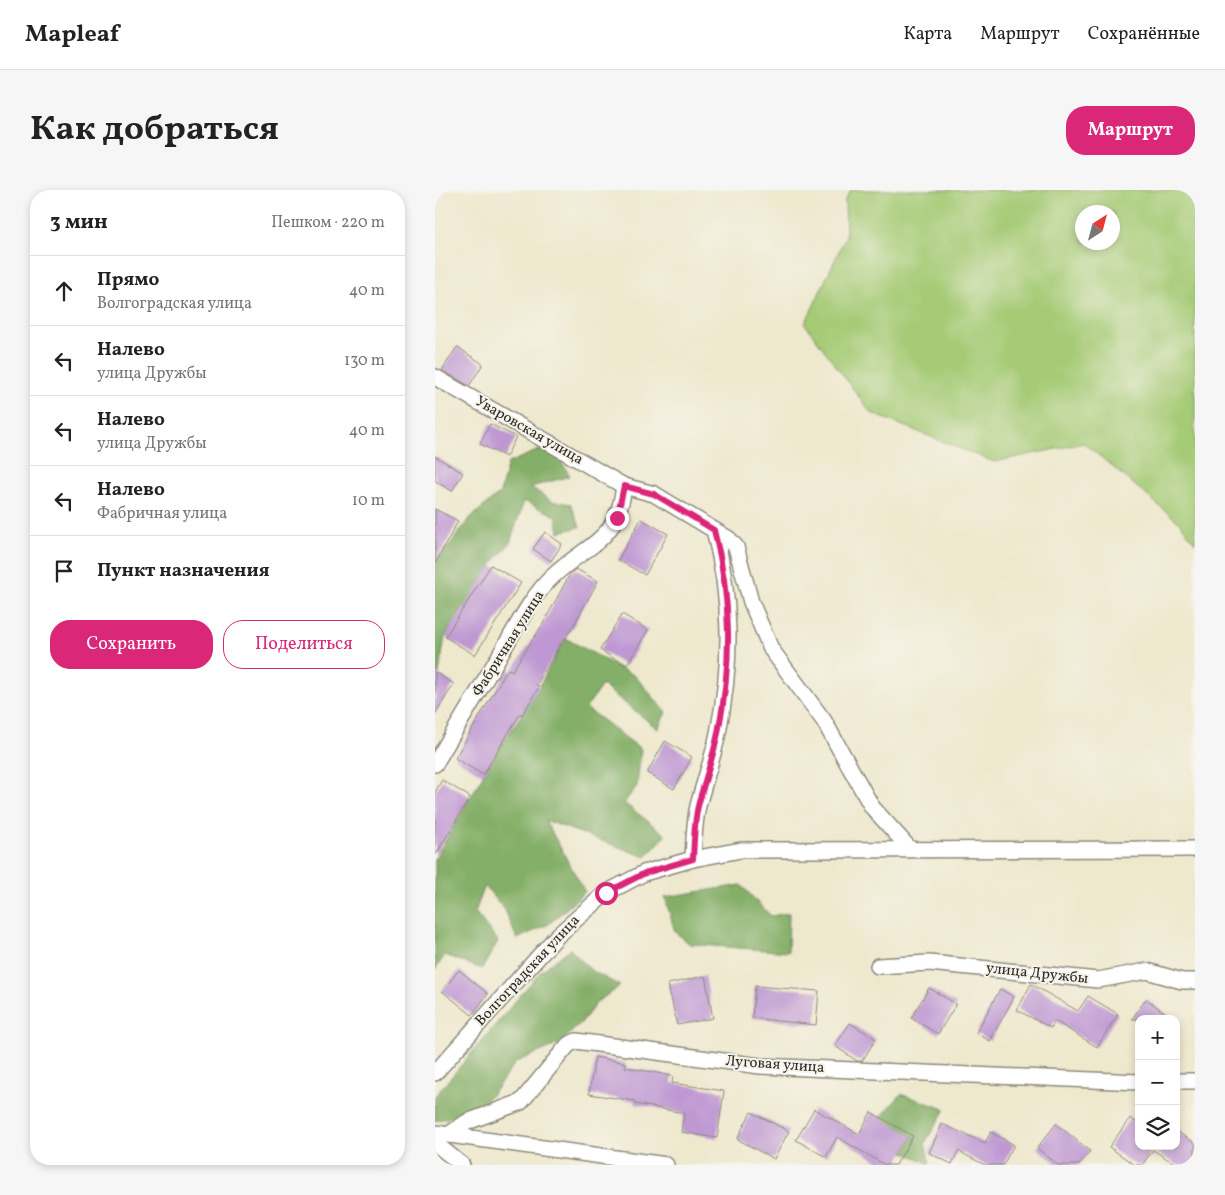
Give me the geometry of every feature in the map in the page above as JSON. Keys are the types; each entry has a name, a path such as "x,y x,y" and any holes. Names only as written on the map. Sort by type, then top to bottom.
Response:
{"street":[{"name":"Уваровская улица","path":"435,377 624,486"},
{"path":"624,486 654,494 729,539 736,547 751,602 771,649 824,721 872,807 910,849"},
{"name":"Фабричная улица","path":"435,764 530,604 551,577 608,532 617,518 624,486"},
{"path":"693,859 697,808 717,735 724,700 730,618 725,579 714,530"},
{"name":"Волгоградская улица","path":"435,1073 557,936 584,910 606,893 645,873 693,859 741,850 806,848 1195,849"},
{"name":"улица Дружбы","path":"878,966 929,963 1098,980 1147,971 1182,981 1195,981"},
{"name":"Луговая улица","path":"442,1134 467,1122 521,1102 568,1045 576,1041 760,1066 1135,1082"},
{"path":"1180,1082 1195,1081"},
{"name":"Луговая улица","path":"442,1134 666,1165"},
{"path":"435,1143 462,1165"}],"green space":[{"path":"851,190 1195,190 1195,543 1180,523 1084,443 994,462 871,413 805,324 846,236 845,200"},
{"path":"541,449 558,456 570,476 531,487 551,501 571,504 580,527 559,532 556,516 524,501 510,543 491,565 473,595 472,608 465,604 445,637 439,674 435,672 435,564 470,518 500,493 508,463"},
{"path":"565,638 635,676 666,712 658,729 602,685 586,708 641,749 637,786 624,803 666,835 646,857 545,820 585,892 549,924 517,939 505,910 485,886 475,912 498,941 482,969 445,955 435,970 435,859 493,758 535,694"},
{"path":"741,885 771,916 789,913 788,952 690,944 675,932 665,897"},
{"path":"570,949 591,970 620,986 597,1002 582,1022 559,1044 516,1062 493,1093 475,1111 435,1121 435,1096 541,971"},
{"path":"901,1094 945,1109 925,1143 930,1164 904,1152 913,1136 876,1123"}],"building":[{"path":"457,347 483,364 469,386 442,370"},
{"path":"490,424 516,437 506,457 480,444"},
{"path":"435,456 463,473 452,491 435,481"},
{"path":"435,509 458,521 435,564"},
{"path":"641,519 668,534 645,575 618,560"},
{"path":"545,532 562,544 551,561 533,549"},
{"path":"491,565 521,583 475,655 445,637"},
{"path":"576,569 598,581 575,623 536,685 539,687 522,715 520,714 483,775 455,758 508,669 512,671 543,624 570,574"},
{"path":"622,614 648,630 626,666 600,650"},
{"path":"435,672 454,684 435,714"},
{"path":"665,741 692,757 674,789 647,773"},
{"path":"442,780 470,797 435,856 435,792"},
{"path":"459,970 488,994 472,1015 442,991"},
{"path":"705,976 713,1018 677,1025 668,984"},
{"path":"1031,984 1078,1011 1088,996 1118,1014 1097,1047 1055,1021 1051,1028 1017,1010"},
{"path":"755,986 819,991 816,1025 752,1018"},
{"path":"929,988 956,1004 938,1034 911,1018"},
{"path":"1000,989 1014,997 990,1041 976,1033"},
{"path":"1146,999 1168,1015 1135,1015 1135,1019 1132,1019"},
{"path":"850,1023 876,1039 862,1061 857,1061 835,1046"},
{"path":"595,1057 626,1063 625,1067 673,1076 672,1083 724,1091 717,1138 681,1132 684,1113 635,1104 635,1101 589,1094"},
{"path":"814,1109 859,1134 871,1112 913,1136 896,1165 885,1165 837,1137 826,1157 796,1140"},
{"path":"751,1112 789,1131 774,1159 737,1139"},
{"path":"1130,1118 1135,1121 1135,1150 1153,1150 1142,1165 1135,1165 1109,1147"},
{"path":"942,1124 985,1143 991,1132 1014,1145 1003,1165 985,1165 958,1151 952,1164 929,1153"},
{"path":"1056,1124 1090,1151 1079,1165 1058,1165 1037,1148"},
{"path":"1180,1134 1195,1143 1195,1158 1190,1165 1177,1165 1153,1150 1180,1150"}],"route":[{"path":"606,893 645,873 693,859 697,808 709,768 724,700 730,618 725,579 714,530 696,522 672,504 654,494 624,486 617,518"}]}
